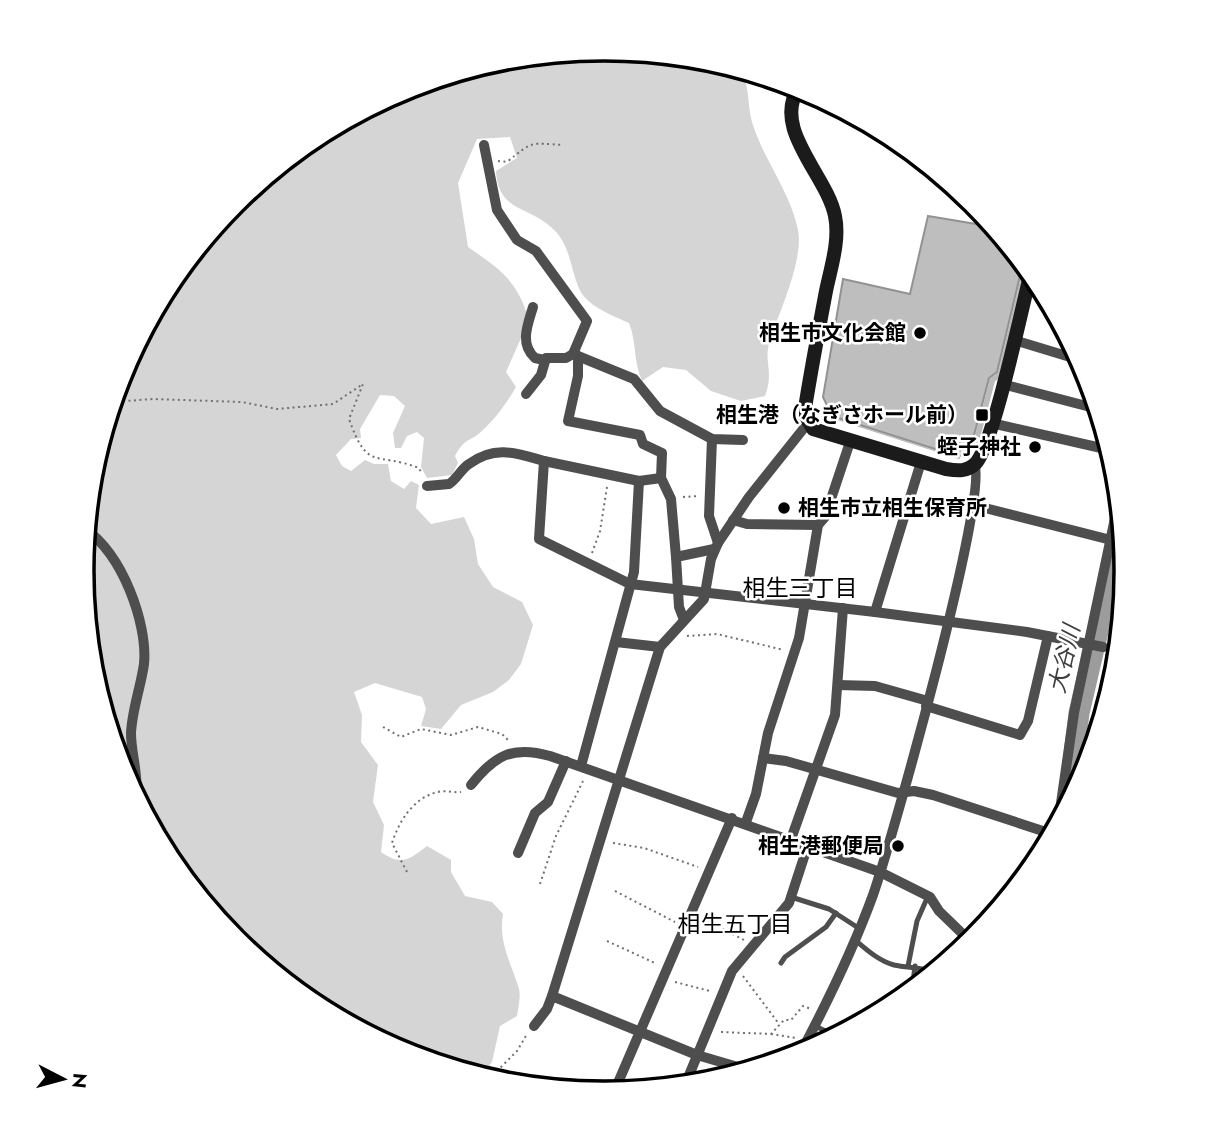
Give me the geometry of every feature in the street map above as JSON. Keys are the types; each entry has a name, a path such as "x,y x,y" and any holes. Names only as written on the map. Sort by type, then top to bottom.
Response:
{"street":[{"path":"534,1026 548,1009 660,647 704,599 716,546 808,423 806,402 836,234 832,205 792,126 791,106 794,98"},
{"path":"484,145 497,210 512,234 536,251 587,321 575,355 577,382 568,421 641,436 643,444 662,453 661,478 671,499 680,613 684,621"},
{"path":"808,423 821,434 921,462 960,471 974,464 981,455 991,423 1027,287"},
{"path":"533,307 525,334 530,354 544,360 575,355 634,379 660,411 712,439 743,440"},
{"path":"1014,340 1065,356"},
{"path":"526,394 541,375 544,360"},
{"path":"1002,384 1086,405"},
{"path":"991,423 1098,447"},
{"path":"712,439 709,516 716,546"},
{"path":"850,442 825,517 818,525 795,652 768,733 756,794 746,822 748,828 880,872 928,896 962,933"},
{"path":"427,486 449,484 469,463 494,452 507,450 544,461 639,481 661,478"},
{"path":"544,461 537,536 539,539 630,584 875,612 1048,636 1103,647"},
{"path":"875,612 921,462"},
{"path":"809,1037 860,929 903,792 927,704 974,505 978,481 974,464"},
{"path":"581,766 630,584 638,526 639,481"},
{"path":"974,505 1111,540"},
{"path":"733,520 747,524 818,525"},
{"path":"1061,795 1065,765 1112,533"},
{"path":"95,536 117,565 141,623 144,663 131,732 138,776"},
{"path":"676,557 716,546"},
{"path":"790,842 835,715 843,608"},
{"path":"838,685 875,686 1020,735 1028,722 1048,636"},
{"path":"616,642 660,647"},
{"path":"471,786 493,761 512,753 532,752 746,822"},
{"path":"763,758 814,769 848,781 933,795 1042,831"},
{"path":"518,853 535,813 548,802 566,761"},
{"path":"619,1081 732,818"},
{"path":"690,1073 720,996 736,967 791,897 807,848"},
{"path":"552,996 698,1055 730,1065"}],"lane":[{"path":"1103,647 1108,646"},
{"path":"911,977 917,921 928,896"},
{"path":"791,897 835,913 860,929"},
{"path":"781,963 826,926 835,913"},
{"path":"855,940 878,958 895,965 922,969"},
{"path":"815,1026 824,1030"}],"path":[{"path":"487,163 507,162 529,144 541,141 563,145"},
{"path":"123,401 153,399 242,402 277,410 333,404 363,384 349,419 367,455 373,459 396,459 419,468 427,486"},
{"path":"588,563 600,531 609,475"},
{"path":"671,499 710,497"},
{"path":"673,633 683,637 717,634 795,652"},
{"path":"383,727 401,737 421,729 451,735 478,727 508,738 512,753"},
{"path":"540,884 556,836 582,782 593,770"},
{"path":"407,872 392,843 414,803 436,793 457,793 471,786"},
{"path":"599,841 644,848 709,871"},
{"path":"615,891 685,928"},
{"path":"691,914 734,933 753,947"},
{"path":"607,941 665,974 720,996"},
{"path":"736,967 779,1024"},
{"path":"771,1034 779,1024 791,1020 803,1006 821,1014"},
{"path":"499,1069 517,1051 534,1026"},
{"path":"706,1031 771,1034 802,1041"}],"shaded area":[{"path":"604,61 637,62 703,71 745,82 752,122 789,202 798,230 799,243 794,272 769,344 769,380 765,396 741,401 711,391 686,370 663,367 642,381 629,323 600,309 587,299 578,286 566,248 558,234 543,221 516,207 502,194 496,171 517,158 510,137 477,139 458,183 468,247 513,285 529,320 506,372 516,387 492,421 459,450 455,456 458,463 452,475 427,478 421,467 424,438 417,432 407,436 401,448 395,448 393,433 405,406 394,396 380,395 360,429 361,438 351,439 336,455 342,466 351,471 365,460 374,464 388,464 391,481 404,489 411,481 419,485 416,508 431,524 464,517 474,539 478,564 493,587 522,602 533,625 521,664 509,680 493,692 461,705 441,729 421,726 426,709 422,697 375,683 354,692 362,715 361,742 378,765 373,802 384,825 381,852 394,859 405,860 427,846 451,860 451,872 465,896 492,902 503,914 502,934 520,995 517,1016 500,1026 492,1062 488,1067 440,1054 409,1042 321,995 268,954 244,931 221,907 180,854 133,766 121,735 104,670 95,604 94,571 95,538 104,472 121,407 133,376 180,288 221,235 244,211 268,188 321,147 409,100 440,88 505,71 571,62"}],"building":[{"name":"相生市文化会館","path":"928,216 977,224 1020,277 997,372 989,378 973,439 960,442 954,455 832,416 823,397 843,279 910,294"}],"waterway":[{"name":"大谷川","path":"1072,773 1079,713 1114,563"}],"place":[{"name":"相生市文化会館","path":"920,333"},
{"name":"相生港（なぎさホール前）","path":"982,415"},
{"name":"蛭子神社","path":"1035,447"},
{"name":"相生市立相生保育所","path":"784,508"},
{"name":"相生港郵便局","path":"898,846"}],"district":[{"name":"相生三丁目","path":"800,588"},
{"name":"相生五丁目","path":"735,924"}]}
